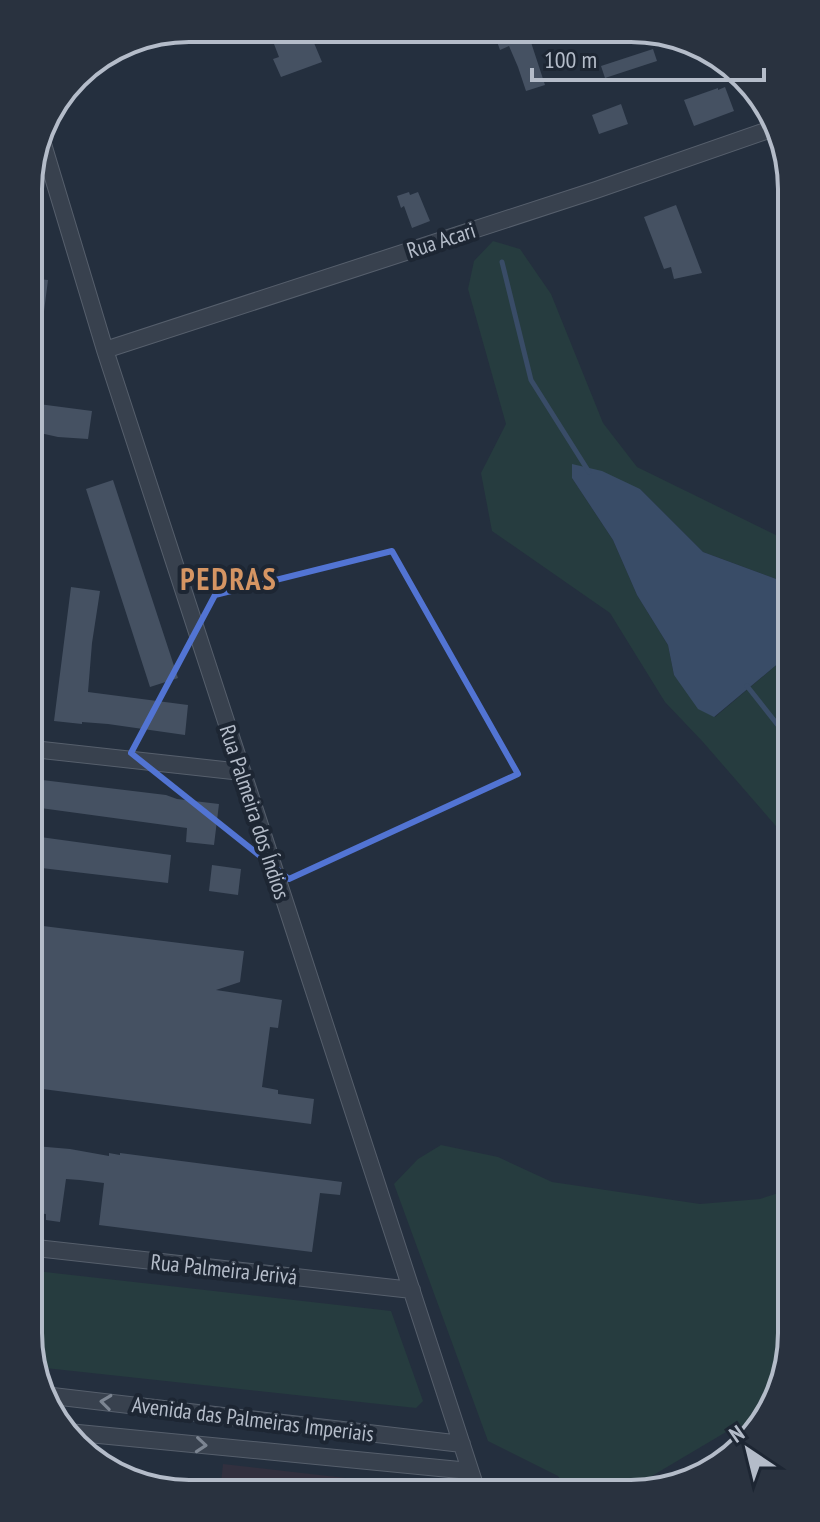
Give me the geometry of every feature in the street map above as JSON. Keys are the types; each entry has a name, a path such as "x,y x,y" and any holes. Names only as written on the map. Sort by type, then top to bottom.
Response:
{"street":[{"name":"Rua Acari","path":"105,350 581,195 765,128"},
{"name":"Rua Palmeira dos Índios","path":"46,155 105,350 473,1480"},
{"path":"42,750 242,772"},
{"name":"Rua Palmeira Jerivá","path":"42,1249 412,1290"},
{"name":"Avenida das Palmeiras Imperiais","path":"56,1396 462,1444"},
{"name":"Avenida das Palmeiras Imperiais","path":"82,1433 470,1471"}],"highlighted area":[{"path":"392,551 518,774 289,879 131,753 215,595"}],"shaded area":[{"path":"223,1464 363,1480 221,1480"}],"green space":[{"path":"493,241 520,249 551,294 603,423 637,467 778,536 778,580 703,552 640,489 572,478 613,540 637,595 668,645 674,675 715,717 778,664 778,828 665,702 610,613 492,531 481,473 506,424 468,289 474,261"},
{"path":"441,1145 498,1157 552,1182 700,1204 760,1199 778,1193 778,1342 770,1380 756,1410 708,1410 708,1443 646,1479 561,1480 488,1441 394,1184 418,1159"},
{"path":"42,1272 391,1311 423,1401 416,1408 47,1368 42,1342"}],"water":[{"path":"572,464 602,471 640,489 703,552 778,580 778,664 714,717 698,709 674,675 668,645 637,595 613,540 572,478"}],"building":[{"path":"314,42 322,62 281,77 273,59 279,57 274,44"},
{"path":"497,42 531,42 545,85 526,91 509,46 500,50"},
{"path":"653,49 657,61 605,78 601,66"},
{"path":"725,87 734,111 694,126 684,100"},
{"path":"621,104 628,124 599,134 592,115"},
{"path":"409,192 410,195 418,192 430,221 412,228 397,196"},
{"path":"676,205 702,273 674,279 671,267 664,269 644,217"},
{"path":"42,279 48,280 42,327"},
{"path":"42,404 92,411 88,439 42,433"},
{"path":"113,480 178,678 150,687 86,489"},
{"path":"71,587 100,591 88,692 188,705 185,735 108,724 54,721"},
{"path":"42,780 219,804 214,845 186,842 187,828 42,808"},
{"path":"42,837 171,855 168,883 42,868"},
{"path":"212,865 241,869 238,895 209,891"},
{"path":"43,926 244,951 240,982 216,990 282,1000 278,1028 270,1027 262,1087 278,1090 278,1094 314,1099 311,1124 42,1089"},
{"path":"42,1147 109,1156 109,1153 120,1153 342,1182 340,1195 320,1193 312,1252 99,1225 104,1183 66,1179 60,1222 46,1220 46,1214 42,1214"}],"waterway":[{"path":"502,262 531,380 589,472"},
{"path":"747,686 778,725"}],"district":[{"name":"PEDRAS","path":"229,578"}]}
